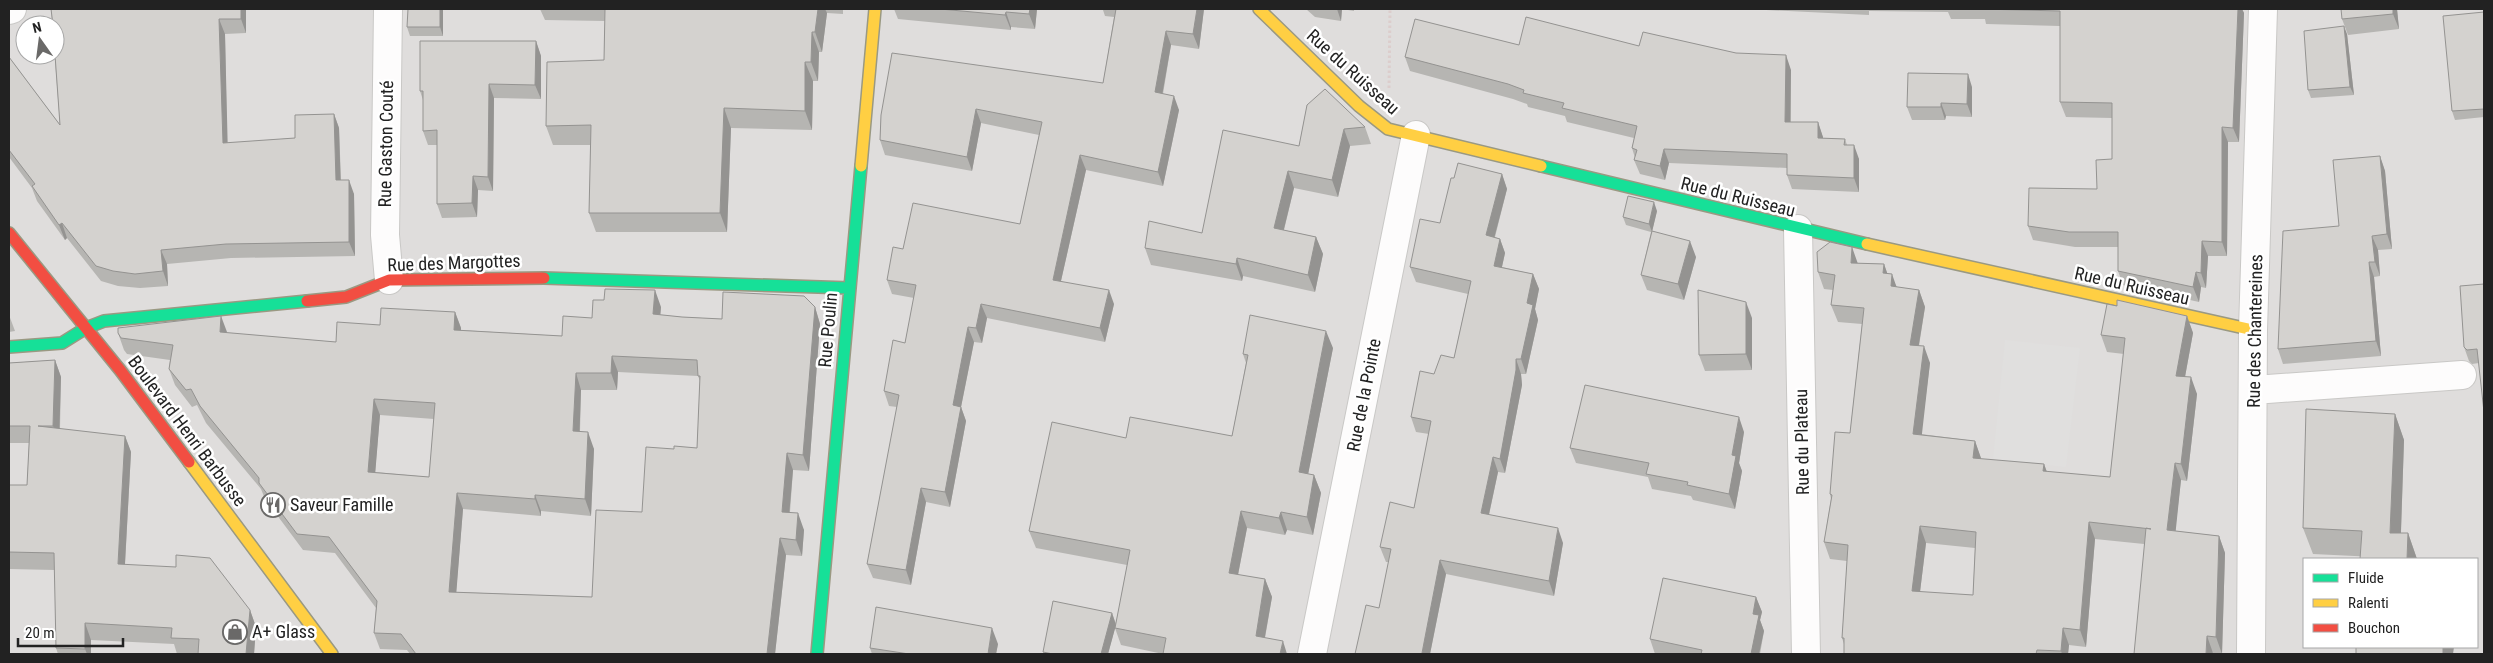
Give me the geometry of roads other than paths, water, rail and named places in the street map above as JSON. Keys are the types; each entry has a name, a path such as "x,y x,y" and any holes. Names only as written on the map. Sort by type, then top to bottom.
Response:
{"street":[{"name":"Rue Gaston Couté","path":"388,9 385,235 389,280"},
{"name":"Rue Poulin","path":"817,654 875,9"},
{"name":"Rue du Ruisseau","path":"1259,9 1359,106 1388,129 1798,229 2253,330"},
{"name":"Rue des Chantereines","path":"2251,654 2253,330 2264,9"},
{"name":"Rue de la Pointe","path":"1312,654 1416,136"},
{"name":"Rue du Plateau","path":"1798,229 1806,654"},
{"name":"Boulevard Henri Barbusse","path":"9,233 120,370 332,654"},
{"name":"Rue des Margottes","path":"9,347 62,343 86,328 104,321 346,296 389,280 438,281 516,276 850,288"},
{"path":"2254,390 2462,375"}],"place":[{"name":"Saveur Famille","path":"273,505"},
{"name":"A+ Glass","path":"235,632"}]}
